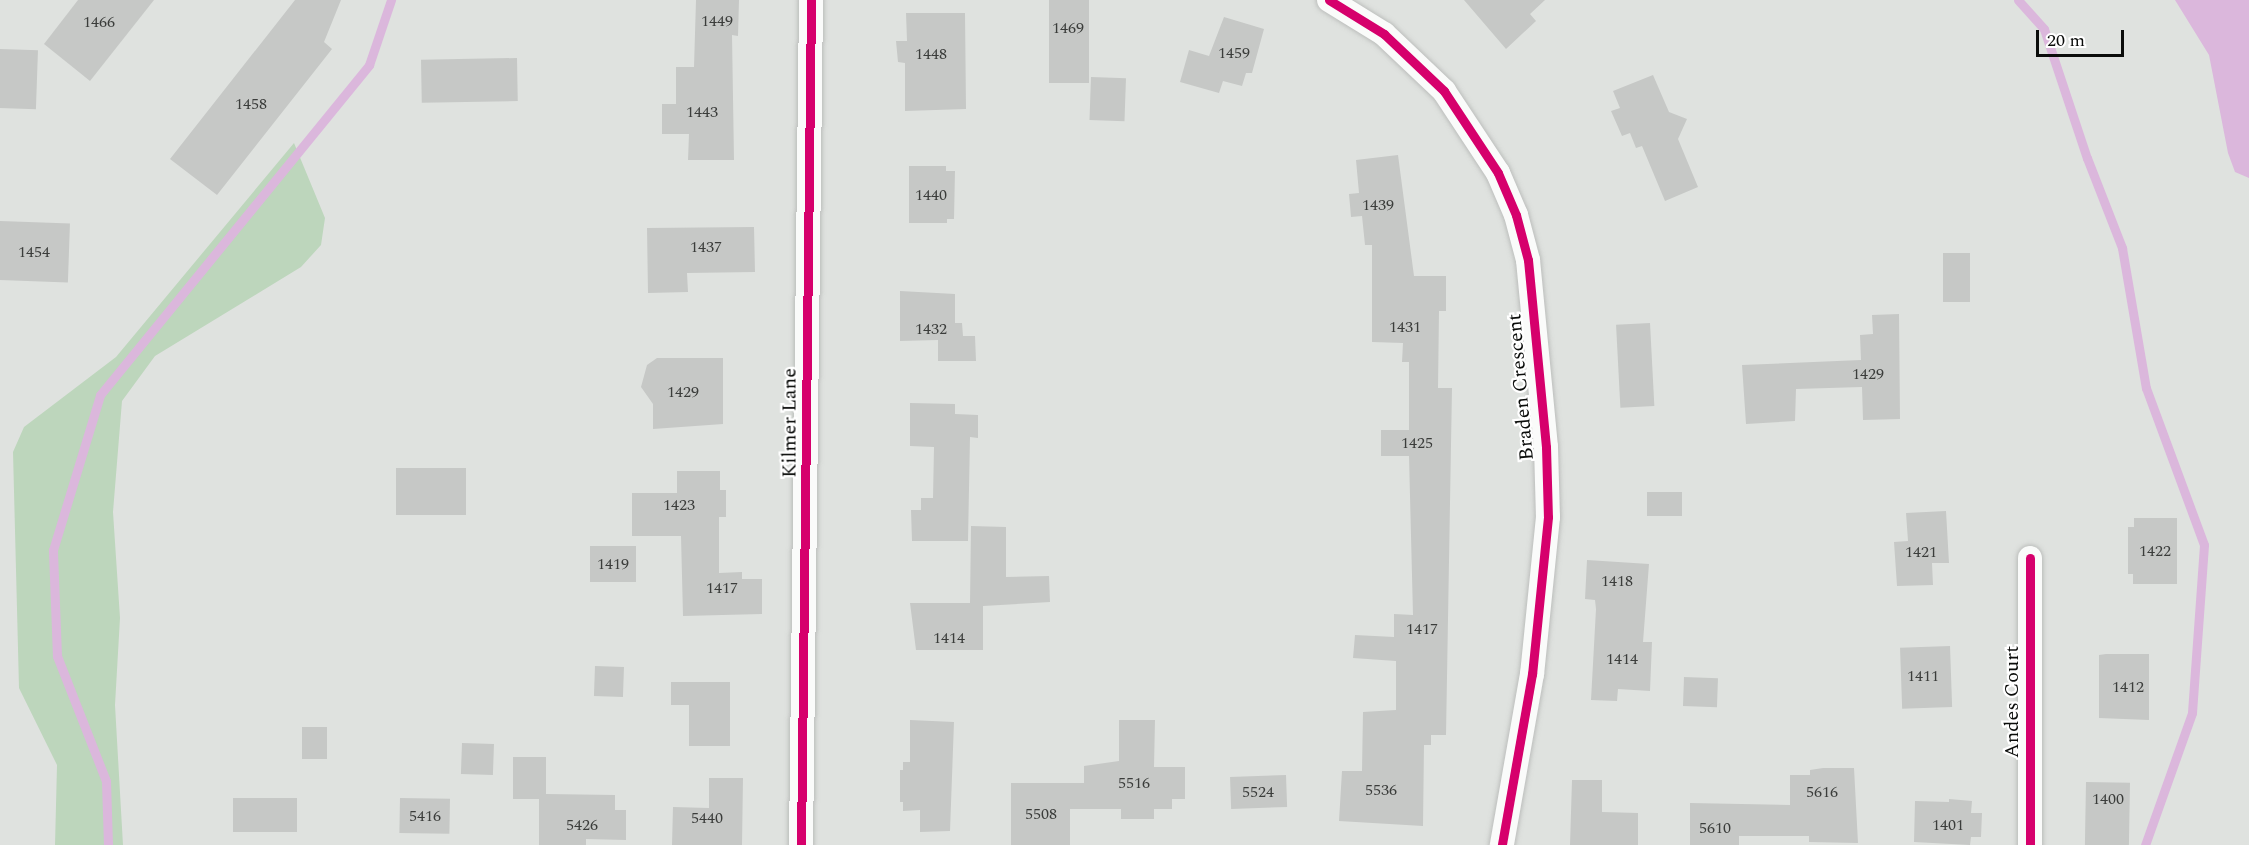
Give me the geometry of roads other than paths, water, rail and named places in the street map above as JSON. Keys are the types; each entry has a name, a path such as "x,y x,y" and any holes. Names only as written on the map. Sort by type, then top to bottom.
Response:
{"street":[{"name":"Kilmer Lane","path":"801,845 811,0"},
{"name":"Braden Crescent","path":"1329,0 1384,34 1444,91 1498,173 1516,216 1528,260 1546,447 1548,517 1532,674 1502,845"},
{"name":"Andes Court","path":"2030,558 2030,845"}],"waterway":[{"path":"108,845 106,781 57,656 53,550 100,395 369,65 391,0"},
{"path":"2018,0 2044,29 2087,158 2122,248 2146,388 2204,545 2192,713 2145,845"}]}
